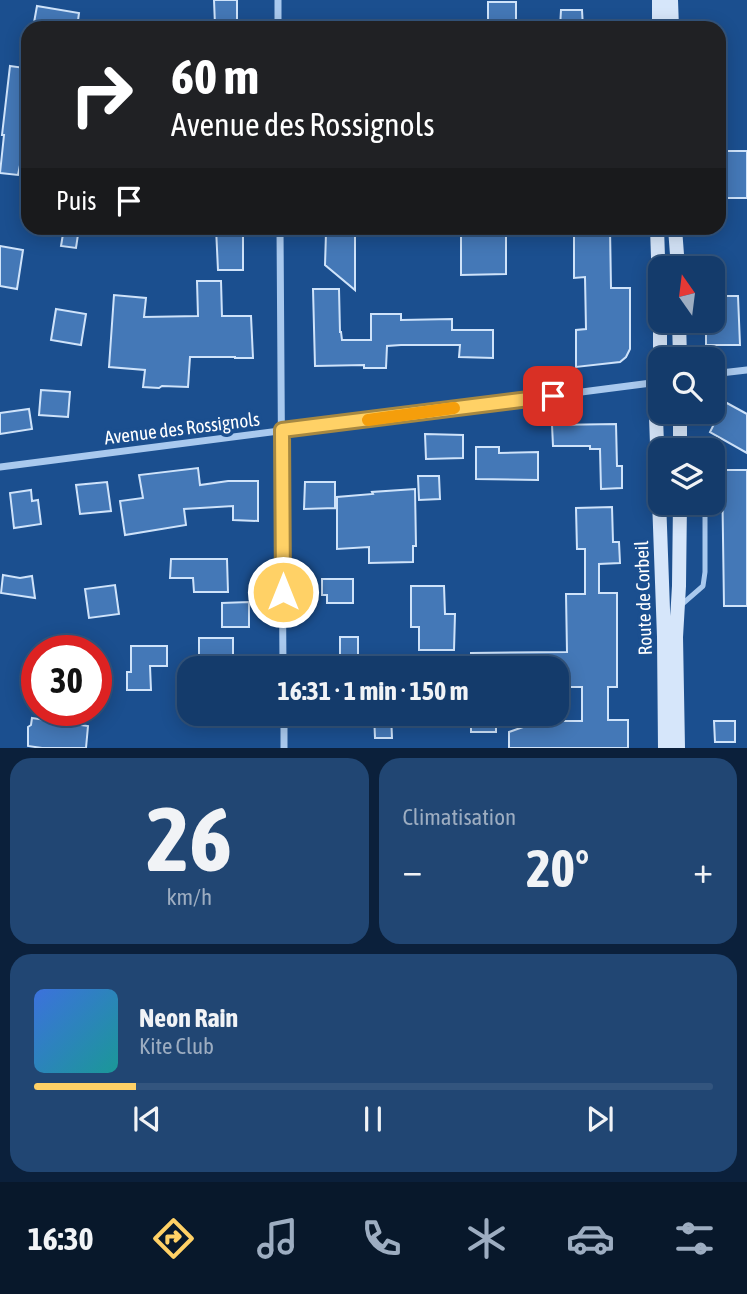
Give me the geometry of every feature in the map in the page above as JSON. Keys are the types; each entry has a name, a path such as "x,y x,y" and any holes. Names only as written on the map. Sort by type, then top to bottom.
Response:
{"main road":[{"path":"659,0 659,21"},
{"path":"671,0 672,21"},
{"path":"657,235 658,256"},
{"path":"676,235 677,256"},
{"name":"Route de Corbeil","path":"656,424 665,748"},
{"name":"Route de Corbeil","path":"678,748 676,637 680,515"}],"street":[{"path":"278,0 278,21"},
{"path":"280,235 284,656"},
{"path":"725,373 747,370"},
{"name":"Avenue des Rossignols","path":"0,467 648,383"},
{"path":"284,726 284,748"}],"lane":[{"path":"678,608 703,586 705,515"}],"building":[{"path":"214,0 237,0 237,21 215,21"},
{"path":"488,2 516,2 516,21 488,21"},
{"path":"37,6 79,13 78,21 34,21"},
{"path":"561,10 582,10 583,21 560,21"},
{"path":"10,66 21,67 21,160 18,175 0,173"},
{"path":"726,151 747,151 747,198 726,198"},
{"path":"63,235 78,235 76,248 61,246"},
{"path":"216,235 243,235 243,270 218,270"},
{"path":"326,235 355,235 355,290 325,265"},
{"path":"461,235 506,235 506,274 461,275"},
{"path":"574,235 610,235 611,288 630,288 630,349 620,362 576,367 576,330 586,329 585,277 574,278"},
{"path":"0,246 23,250 17,289 0,286"},
{"path":"197,281 221,281 222,316 251,316 253,358 190,357 188,387 143,387 145,370 109,367 114,295 146,298 144,317 198,316"},
{"path":"313,289 339,289 342,340 371,340 371,314 401,314 401,320 452,319 452,330 493,330 493,358 459,357 460,345 401,345 387,346 386,368 364,368 364,365 315,366"},
{"path":"725,296 738,296 740,345 706,345 706,333 725,333"},
{"path":"56,309 86,314 81,345 51,340"},
{"path":"41,390 70,392 68,417 39,415"},
{"path":"725,402 747,414 747,453 725,438 710,432 714,424 725,424"},
{"path":"29,409 32,429 0,434 0,413"},
{"path":"616,424 617,466 622,466 622,488 601,489 600,449 590,449 590,446 553,446 552,425"},
{"path":"425,434 463,435 463,458 426,459"},
{"path":"476,447 499,447 499,453 538,452 538,480 476,479"},
{"path":"198,468 200,485 258,481 258,521 233,520 233,506 184,509 186,525 125,535 120,501 143,498 139,475"},
{"path":"725,470 747,470 747,606 724,606"},
{"path":"418,476 439,476 440,499 419,500"},
{"path":"107,482 111,511 80,514 76,485"},
{"path":"305,482 335,482 335,508 304,509"},
{"path":"415,489 416,546 413,546 413,562 369,563 369,547 337,549 337,497"},
{"path":"31,490 32,501 38,500 41,524 14,528 10,493"},
{"path":"612,507 613,542 619,542 620,563 599,564 599,593 617,593 617,687 608,687 608,720 628,720 628,748 509,748 509,732 526,726 569,726 569,721 582,721 582,687 569,687 569,656 471,656 471,653 567,652 566,594 585,594 585,549 577,549 576,508"},
{"path":"171,559 227,559 228,592 194,592 193,578 170,578"},
{"path":"3,575 20,578 32,576 35,598 1,593"},
{"path":"322,579 353,579 353,603 327,603 327,595 322,595"},
{"path":"115,585 119,614 89,618 85,589"},
{"path":"411,586 444,586 445,614 455,614 454,650 419,650 419,627 411,627"},
{"path":"249,602 249,627 222,627 222,603"},
{"path":"340,637 358,637 358,656 340,656"},
{"path":"199,638 233,638 233,656 199,656"},
{"path":"131,646 167,646 167,666 150,666 151,690 127,690 127,672 131,672"},
{"path":"714,721 735,721 735,742 715,742"},
{"path":"88,726 86,748 28,746 28,727"},
{"path":"374,726 392,726 392,738 375,738"},
{"path":"471,726 496,726 496,732 471,732"}],"slow traffic":[{"path":"368,420 454,408"}],"route":[{"path":"283,592 282,430 553,396"}]}
